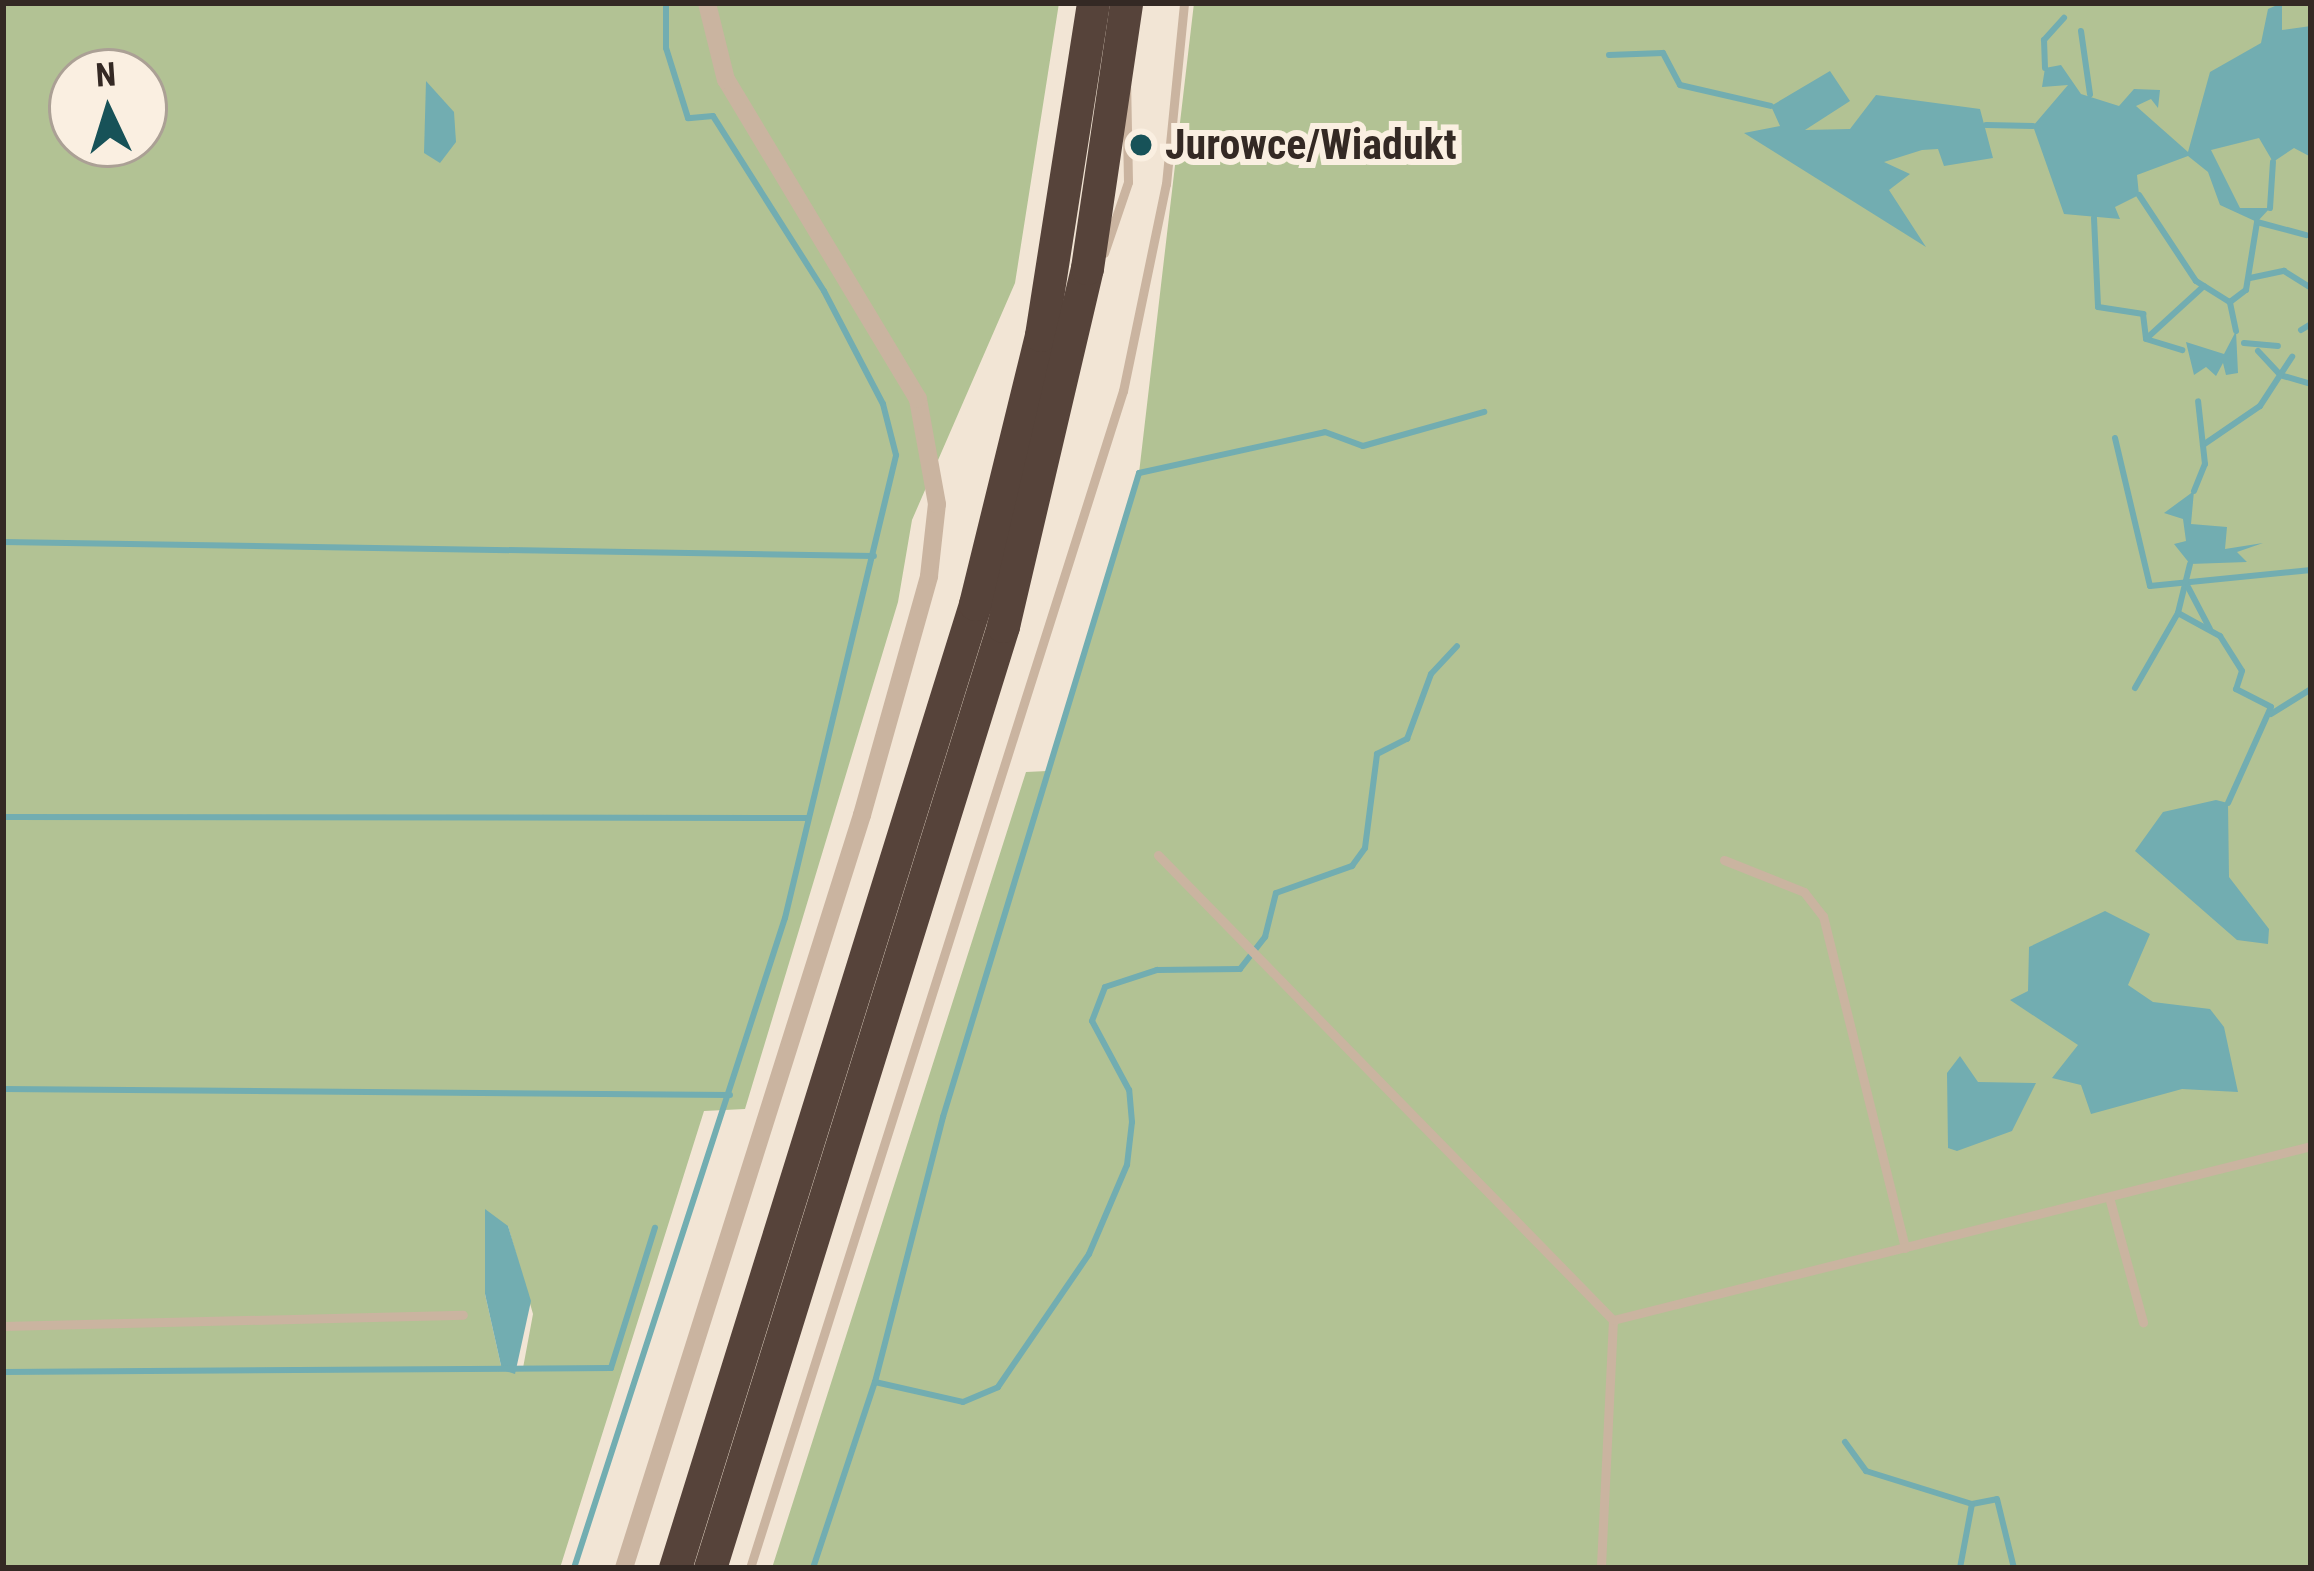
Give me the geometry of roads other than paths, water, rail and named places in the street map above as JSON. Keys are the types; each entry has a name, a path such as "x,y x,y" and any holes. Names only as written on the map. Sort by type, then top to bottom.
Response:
{"highway":[{"path":"1081,3 1088,46"},
{"path":"675,1568 975,604 1041,335 1093,3"},
{"path":"710,1568 967,750 1087,268 1126,3"}],"street":[{"path":"624,1568 862,815 936,522 918,399 726,80 707,3"}],"lane":[{"path":"750,1568 1123,391 1166,184 1184,3"},
{"path":"1158,855 1613,1320 1601,1568"},
{"path":"1724,860 1804,892 1822,916 1905,1248"},
{"path":"1613,1320 2311,1146"},
{"path":"2109,1196 2143,1322"},
{"path":"3,1326 463,1315"}],"water":[{"path":"2282,3 2282,30 2311,26 2311,157 2294,148 2273,162 2259,138 2211,150 2240,208 2270,208 2257,222 2220,205 2208,172 2188,156 2137,175 2139,195 2115,207 2120,219 2064,214 2033,126 2068,85 2042,87 2045,68 2061,65 2081,94 2119,106 2134,89 2160,90 2158,108 2151,99 2136,106 2188,152 2210,72 2261,43 2268,9"},
{"path":"1830,71 1850,101 1805,130 1850,129 1876,95 1980,109 1993,158 1944,166 1938,149 1884,162 1910,174 1889,190 1926,247 1744,133 1780,126 1771,106"},
{"path":"426,81 454,112 456,142 440,163 424,153"},
{"path":"2236,331 2238,373 2226,375 2223,363 2216,376 2206,367 2194,375 2186,342 2224,354"},
{"path":"2194,491 2191,524 2227,527 2225,549 2263,543 2237,552 2247,562 2190,564 2174,544 2186,541 2183,519 2164,513"},
{"path":"2216,800 2228,803 2229,877 2269,929 2268,944 2237,940 2135,851 2163,812"},
{"path":"2105,911 2150,934 2128,985 2153,1002 2210,1009 2224,1027 2238,1092 2182,1089 2091,1114 2081,1085 2052,1078 2078,1045 2010,1000 2028,991 2029,947"},
{"path":"1960,1056 1978,1082 2036,1083 2012,1131 1957,1151 1948,1148 1947,1073"},
{"path":"485,1209 508,1226 531,1301 515,1374 502,1370 485,1294"}],"waterway":[{"path":"574,1568 785,918 896,455 883,404 824,291 713,116 688,118 666,48 666,3"},
{"path":"2045,68 2044,40 2064,18"},
{"path":"2081,31 2090,94"},
{"path":"1609,55 1663,53 1680,85 1771,106"},
{"path":"1986,125 2033,126"},
{"path":"2270,208 2273,162"},
{"path":"2139,195 2196,281 2230,302"},
{"path":"2094,218 2098,307 2143,314 2146,339 2182,350"},
{"path":"2236,331 2230,302 2246,290 2257,222 2306,235"},
{"path":"2250,278 2284,271 2311,288"},
{"path":"2147,338 2204,286"},
{"path":"2301,330 2311,324"},
{"path":"2244,343 2278,346"},
{"path":"2258,351 2280,375 2311,384"},
{"path":"2203,445 2260,406 2292,357"},
{"path":"2194,491 2205,464 2198,401"},
{"path":"875,1382 943,1117 1139,473 1325,432 1363,446 1484,412"},
{"path":"2115,438 2150,586 2311,570"},
{"path":"3,542 874,556"},
{"path":"2190,564 2178,613 2220,636 2242,671 2236,689 2271,707 2228,803"},
{"path":"2188,587 2210,629"},
{"path":"2135,688 2178,613"},
{"path":"813,1568 875,1382 963,1402 998,1387 1089,1254 1127,1165 1132,1122 1129,1090 1092,1021 1105,987 1157,970 1240,969 1265,937 1276,893 1352,866 1365,848 1377,754 1407,739 1431,674 1457,646"},
{"path":"2271,714 2311,689"},
{"path":"3,817 807,818"},
{"path":"3,1089 730,1095"},
{"path":"3,1372 611,1368 655,1228"},
{"path":"1845,1442 1866,1471 1972,1504 1997,1499 2014,1568"},
{"path":"1960,1568 1972,1504"}],"place":[{"name":"Jurowce/Wiadukt","path":"1141,145"}]}
